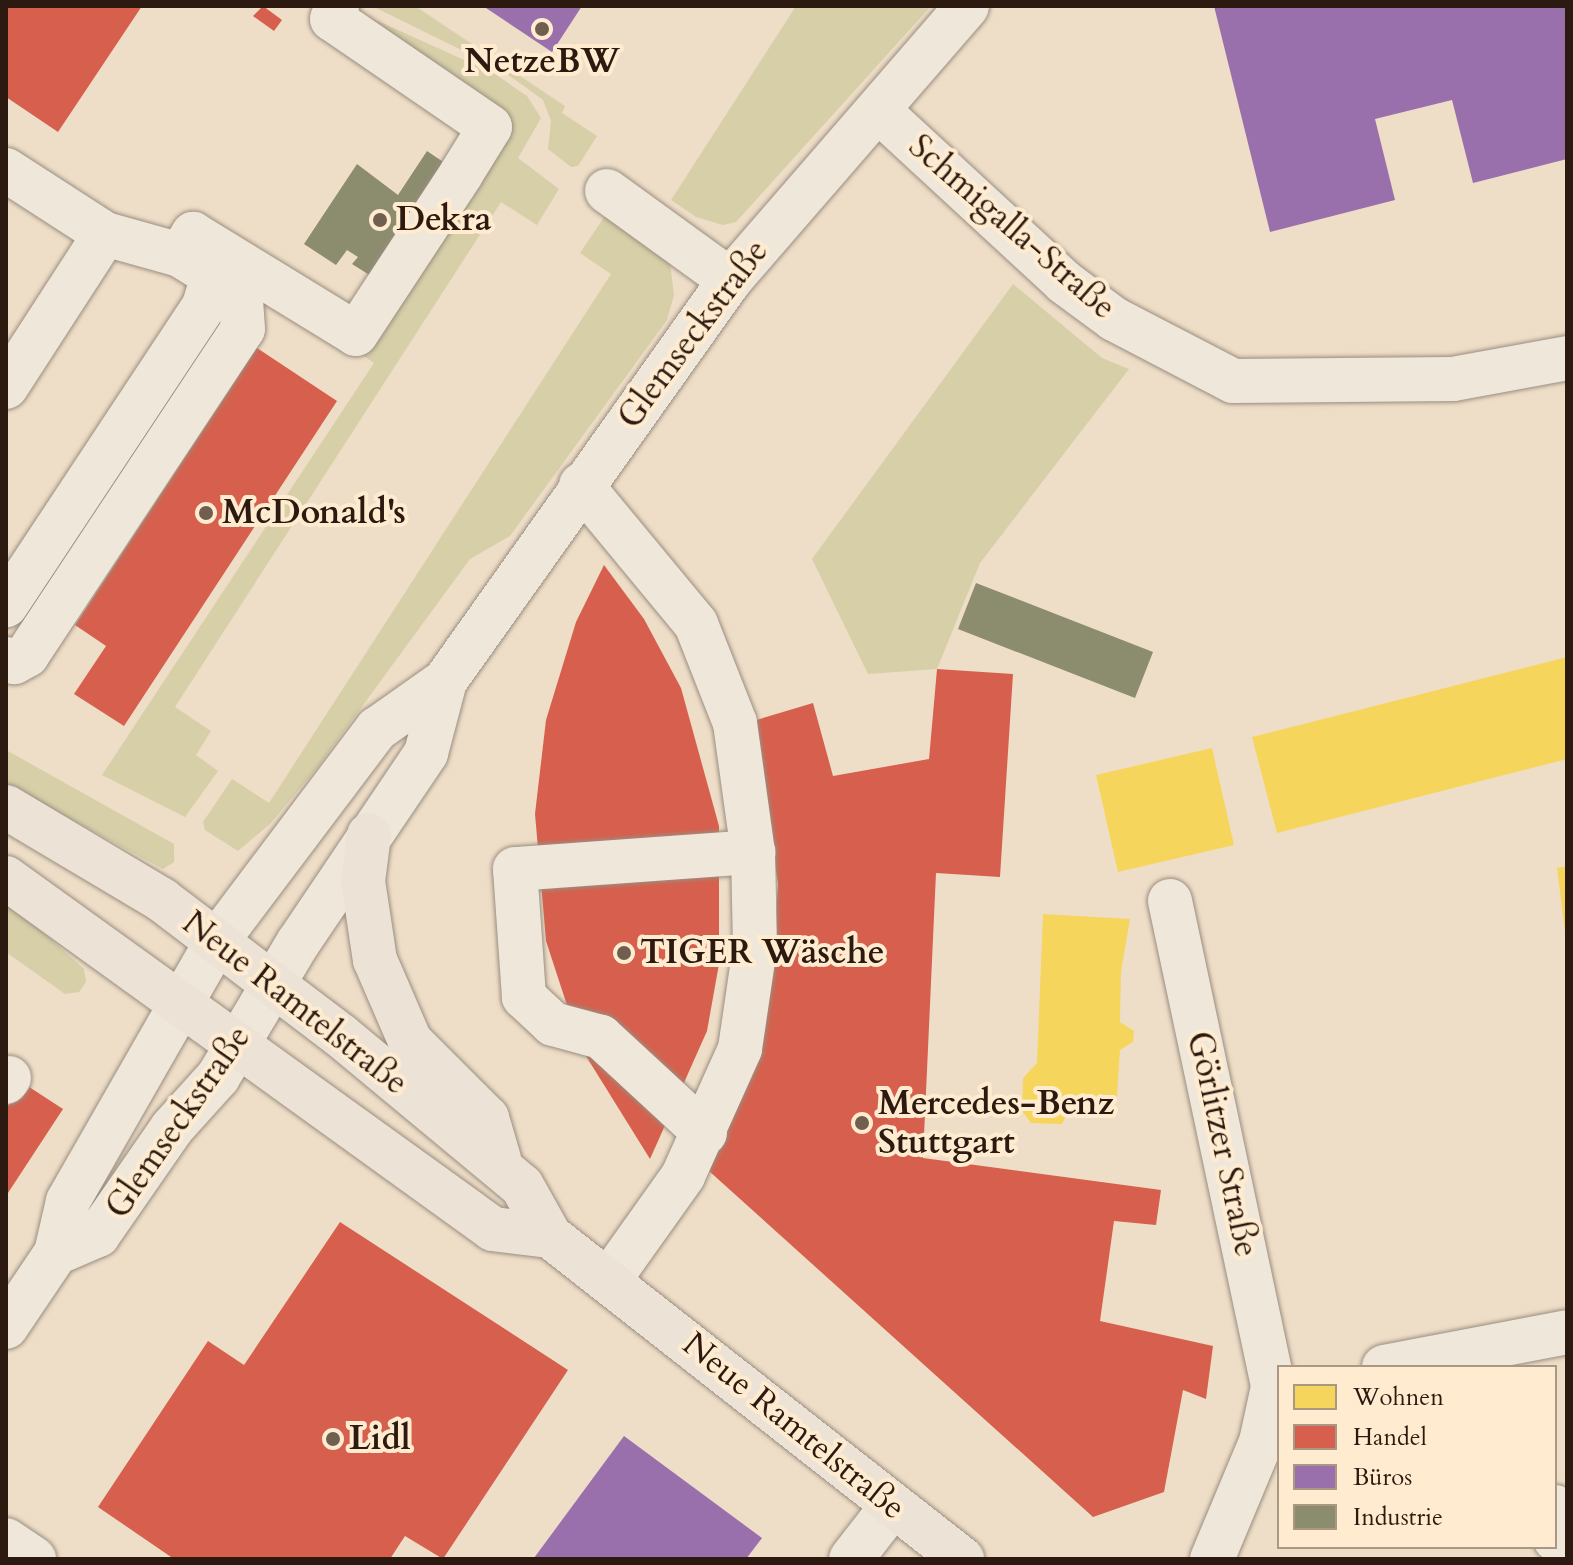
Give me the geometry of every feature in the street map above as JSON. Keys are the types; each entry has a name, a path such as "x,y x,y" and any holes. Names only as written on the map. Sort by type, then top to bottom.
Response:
{"main road":[{"name":"Neue Ramtelstraße","path":"6,807 162,900 217,941 522,1186 550,1236 962,1559"},
{"path":"369,835 363,881 375,960 410,1041 487,1118 502,1169"},
{"name":"Neue Ramtelstraße","path":"6,878 493,1229 550,1236"}],"street":[{"path":"6,605 204,306 193,234 356,334 490,127 332,19 337,6"},
{"name":"Glemseckstraße","path":"56,1253 98,1235 172,1128 218,1077 272,985 426,753 445,681 581,485 730,280 967,6"},
{"name":"Schmigalla-Straße","path":"879,111 1064,282 1114,319 1233,381 1453,379 1567,358"},
{"path":"6,170 105,234 196,265 241,300 243,329 27,655 14,662 6,659"},
{"path":"607,191 730,280"},
{"path":"6,387 105,234"},
{"path":"581,485 696,624 735,723 753,852 755,947 740,1049 705,1133 669,1199 609,1280"},
{"name":"Glemseckstraße","path":"6,1327 56,1253 68,1201 217,941 377,729 445,681"},
{"path":"705,1133 601,1037 553,1024 524,997 515,869 753,852"},
{"name":"Görlitzer Straße","path":"1170,901 1276,1387"},
{"path":"1406,1365 1527,1354 1567,1332"},
{"path":"1212,1559 1261,1442 1276,1387"},
{"path":"851,1559 893,1505"},
{"path":"6,1540 34,1559"}],"shaded area":[{"path":"372,6 415,6 565,106 562,113 597,136 578,166 571,167 548,149 551,121 543,100 500,69"},
{"path":"796,6 931,6 736,222 723,225 696,217 671,200"},
{"path":"367,16 495,74 527,96 541,118 518,158 559,189 537,225 501,202 175,707 211,731 196,755 218,771 185,817 102,775 374,363 355,350 508,112"},
{"path":"605,216 670,263 674,295 667,320 510,536 470,559 317,768 270,824 238,851 205,830 203,822 232,779 269,803 611,274 580,253"},
{"path":"1013,284 1102,358 1129,369 980,563 937,669 868,674 812,559"},
{"path":"6,750 174,844 174,862 163,869 6,784"},
{"path":"6,899 84,969 86,982 79,992 65,994 6,952"}],"building: Wohnen":[{"path":"1567,657 1567,759 1277,833 1252,737"},
{"path":"1212,748 1234,845 1118,872 1096,775"},
{"path":"1567,866 1567,932 1565,932 1557,868"},
{"path":"1043,914 1130,919 1121,972 1120,1022 1134,1031 1133,1042 1120,1050 1117,1097 1081,1098 1078,1115 1066,1116 1062,1124 1031,1123 1022,1111 1023,1078 1037,1063"}],"building: Handel":[{"path":"6,6 142,6 58,132 6,97"},
{"path":"263,6 282,20 274,31 253,16"},
{"name":"McDonald's","path":"257,348 337,401 124,726 74,694 106,646 75,625"},
{"path":"604,565 644,619 681,688 719,826 719,964 707,1031 650,1159 581,1048 546,941 535,814 546,720 576,622"},
{"name":"Mercedes-Benz Stuttgart","path":"937,669 1013,674 1000,877 936,873 923,1158 1161,1190 1156,1225 1114,1221 1100,1321 1213,1346 1206,1399 1183,1390 1164,1492 1093,1517 709,1171 747,1084 774,943 778,884 753,721 813,703 833,776 929,759"},
{"path":"23,1083 63,1109 6,1196 6,1109"},
{"name":"Lidl","path":"340,1222 568,1370 443,1559 405,1536 390,1559 174,1559 98,1507 208,1341 244,1365"}],"building: Büros":[{"name":"NetzeBW","path":"483,6 582,6 552,52"},
{"path":"1214,6 1565,6 1567,159 1473,183 1452,100 1375,119 1395,200 1270,232"},
{"path":"624,1436 762,1538 746,1559 534,1558"}],"building: Industrie":[{"name":"Dekra","path":"427,151 467,178 387,286 352,264 358,257 347,250 336,265 304,244 357,164 398,195"},
{"path":"976,583 1153,652 1135,698 958,629"}],"place":[{"name":"NetzeBW","path":"542,29"},
{"name":"Dekra","path":"380,220"},
{"name":"McDonald's","path":"206,513"},
{"name":"TIGER Wäsche","path":"624,953"},
{"name":"Mercedes-Benz Stuttgart","path":"862,1123"},
{"name":"Lidl","path":"333,1439"}]}
